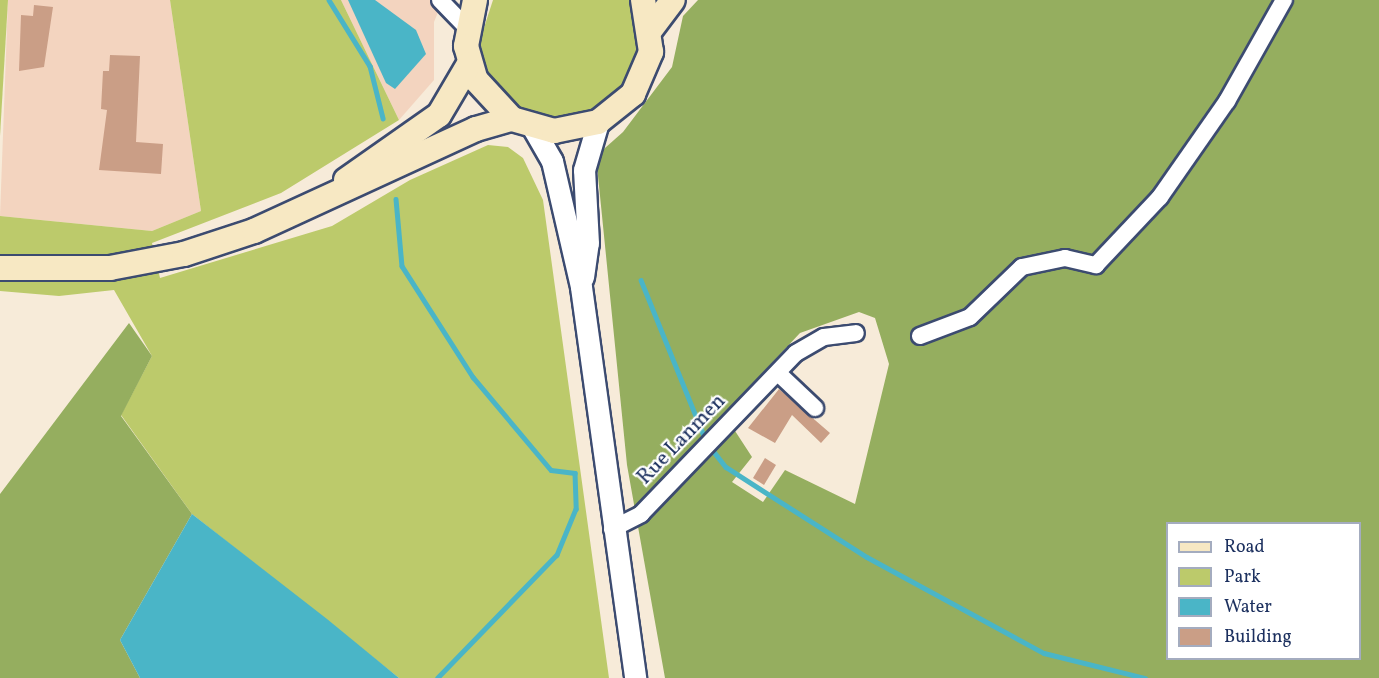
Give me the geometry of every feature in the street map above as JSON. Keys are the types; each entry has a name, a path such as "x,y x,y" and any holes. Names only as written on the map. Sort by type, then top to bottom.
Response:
{"main road":[{"path":"333,192 439,115 469,64 467,28 475,0"},
{"path":"0,268 110,268 184,254 254,231 333,192 359,184 476,129 514,118 566,130 598,123 617,110 645,74 651,28 643,0"},
{"path":"651,28 673,0"},
{"path":"469,64 514,118"}],"street":[{"path":"440,0 467,28"},
{"path":"920,336 970,317 1023,267 1065,258 1096,265 1160,197 1227,101 1284,0"},
{"path":"514,118 552,161 581,287 612,529 635,678"},
{"path":"581,287 588,243 584,171 598,123"},
{"name":"Rue Lanmen","path":"612,529 641,514 701,455 796,353 824,337 856,333"},
{"path":"778,373 815,408"}],"shaded area":[{"path":"8,0 170,0 201,211 152,231 0,216"},
{"path":"341,0 443,0 434,22 434,80 399,120"}],"green space":[{"path":"0,0 8,0 0,136"},
{"path":"170,0 341,0 399,120 281,193 152,243 160,278 332,226 410,180 488,145 508,147 523,158 543,200 609,678 399,678 192,514 121,415 152,356 114,290 59,296 0,291 0,216 152,231 201,211"},
{"path":"493,0 633,0 644,56 618,103 568,124 516,110 496,91 484,67 480,40"},
{"path":"698,0 1379,0 1379,678 665,678 627,465 596,156 623,132 672,67 683,16","holes":["859,312 875,318 889,364 855,504 785,470 763,502 732,482 752,457 724,414 800,333"]},
{"path":"129,323 152,356 121,416 192,514 120,640 140,678 0,678 0,494"}],"water":[{"path":"348,0 375,0 416,30 426,54 395,89 386,83"},
{"path":"192,514 399,678 140,678 120,640"}],"building":[{"path":"34,5 53,7 44,67 19,71 21,15 33,16"},
{"path":"110,55 140,56 136,142 163,144 161,174 99,170 107,110 101,109 103,71 109,71"},
{"path":"779,389 830,433 821,443 792,415 775,443 748,428"},
{"path":"765,458 776,465 764,485 753,478"}],"waterway":[{"path":"329,0 370,66 383,118"},
{"path":"396,199 402,266 473,377 551,470 575,473 576,509 557,555 438,678"},
{"path":"641,280 706,441"},
{"path":"711,448 726,467 867,557 1044,653 1145,678"}]}
